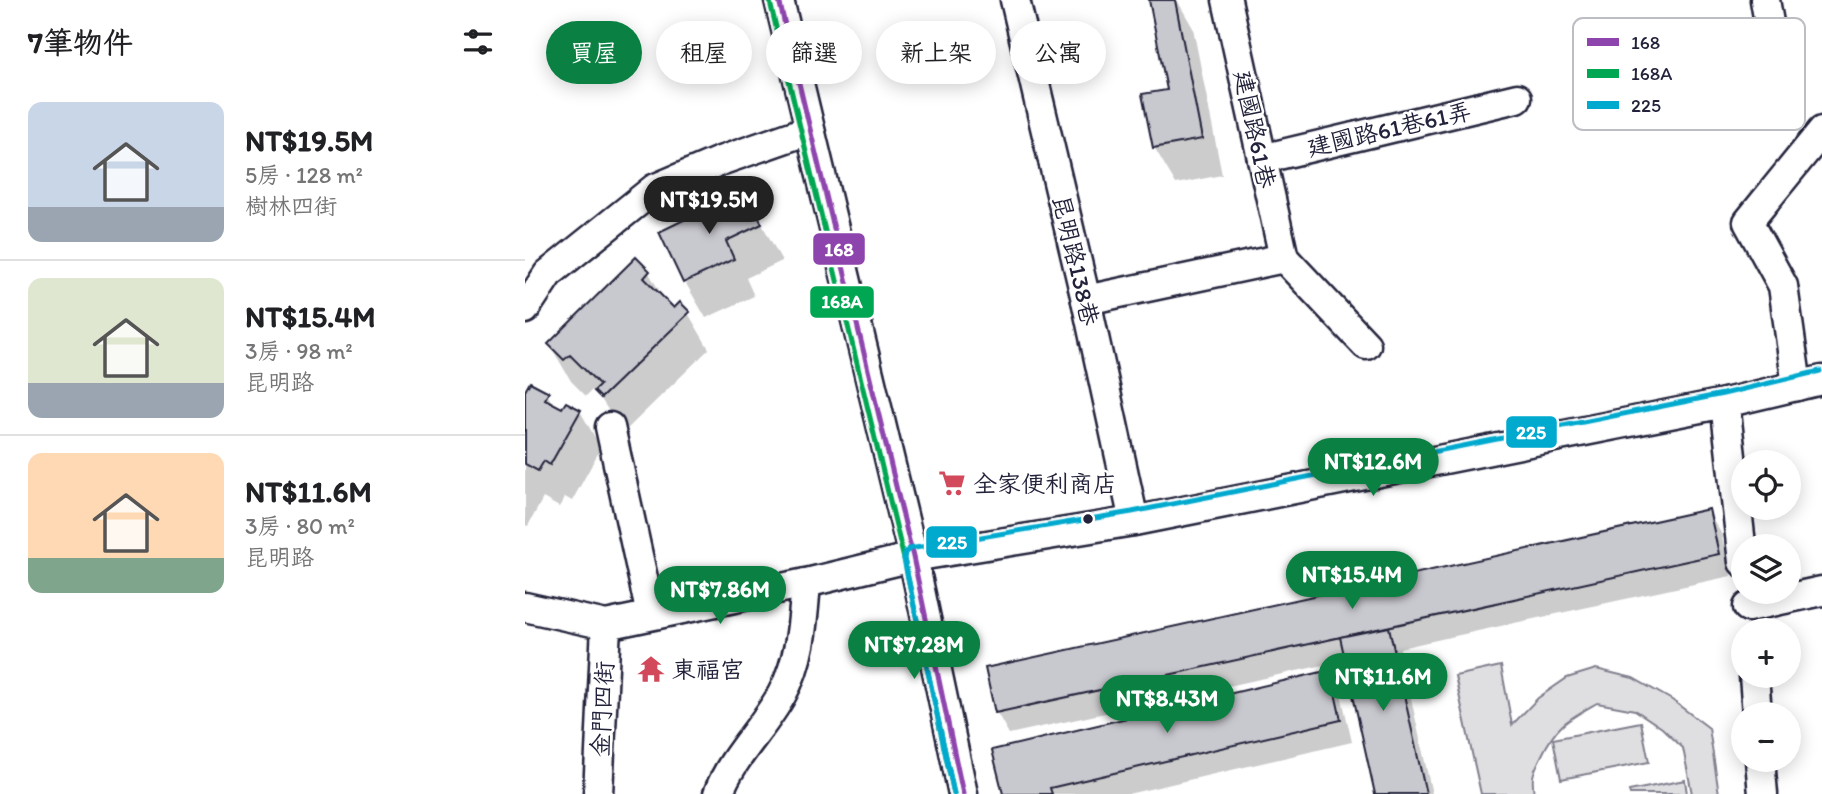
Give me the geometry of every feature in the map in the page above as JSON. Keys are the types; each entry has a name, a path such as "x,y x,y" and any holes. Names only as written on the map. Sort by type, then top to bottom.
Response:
{"street":[{"path":"779,0 913,557 963,794"},
{"name":"昆明路138巷","path":"1015,0 1086,300 1134,521"},
{"name":"建國路61巷","path":"1227,0 1283,258"},
{"name":"建國路61巷61弄","path":"1262,159 1517,98"},
{"path":"525,309 548,274 654,190 720,161 809,130"},
{"path":"525,607 606,625 806,583 913,557 1134,521 1725,403 1809,383 1783,286 1748,222 1822,131"},
{"path":"1086,300 1283,258 1366,345"},
{"path":"1725,403 1740,534"},
{"path":"610,427 651,615"},
{"path":"718,794 725,775 783,693 801,640 806,583"},
{"path":"1748,609 1822,592"},
{"name":"金門四街","path":"598,794 606,625"},
{"path":"1761,772 1763,794"}],"shaded area":[{"path":"1501,666 1512,725 1538,698 1567,678 1596,669 1633,678 1672,700 1709,728 1719,794 1692,794 1683,748 1662,728 1635,710 1597,703 1570,719 1552,737 1534,771 1534,794 1481,794 1455,676"},
{"path":"1641,722 1649,762 1561,779 1553,739"},
{"path":"1685,780 1687,794 1630,794 1629,791"}],"building":[{"path":"1149,0 1175,0 1202,139 1153,148 1142,94 1167,90"},
{"path":"745,190 762,224 726,241 734,259 683,283 659,232"},
{"path":"636,257 650,271 644,278 674,308 680,302 690,312 601,398 594,391 600,385 570,355 564,360 548,344"},
{"path":"530,382 549,392 545,399 562,408 566,402 581,410 550,465 544,461 538,471 525,464 525,391"},
{"path":"1709,509 1719,554 995,713 985,668"},
{"path":"1389,627 1426,794 1375,794 1340,637"},
{"path":"1330,670 1341,720 1050,788 1052,794 1003,794 992,750"}],"transit line":[{"name":"168","path":"779,0 913,557 963,794"},
{"name":"168A","path":"770,2 904,559 954,794"},
{"name":"225","path":"954,794 904,559 909,549 1132,512 1723,394 1820,371"}],"place":[{"name":"全家便利商店","path":"952,483"},
{"name":"東福宮","path":"651,669"}]}
